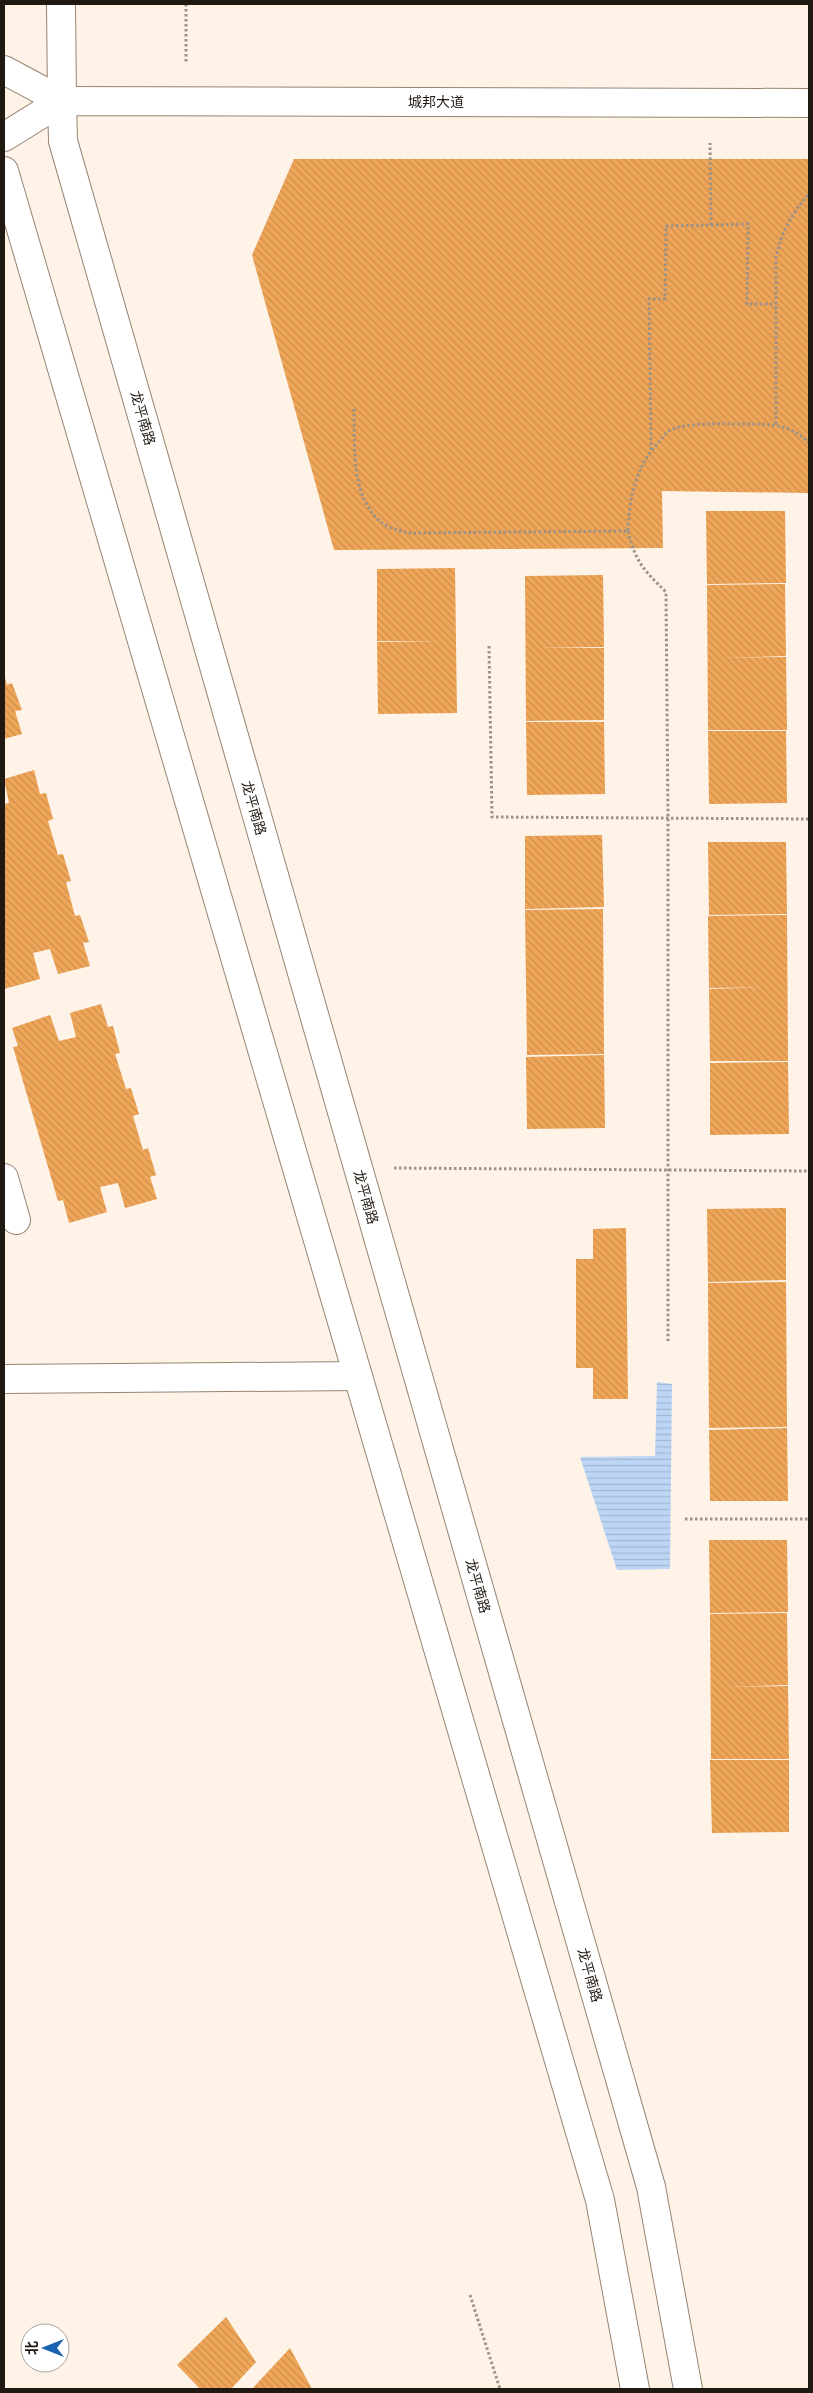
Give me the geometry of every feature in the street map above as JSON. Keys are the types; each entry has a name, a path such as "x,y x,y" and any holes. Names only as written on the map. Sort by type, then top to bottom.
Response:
{"street":[{"name":"龙平南路","path":"61,4 63,141 651,2188 688,2389"},
{"name":"城邦大道","path":"4,70 62,101 809,103"},
{"path":"4,137 62,101"},
{"path":"4,171 600,2200 635,2389"},
{"path":"4,1178 16,1220"},
{"path":"4,1379 358,1376"}],"path":[{"path":"186,4 186,62"},
{"path":"710,143 711,225"},
{"path":"776,424 776,258 780,238 796,208 809,194"},
{"path":"651,450 650,299 665,299 666,226 748,224 747,304 776,304"},
{"path":"354,409 355,463 358,482 368,506 383,524 408,533 628,530"},
{"path":"668,1340 666,1170 668,818 666,592 645,571 634,554 628,530 628,506 636,478 651,450 670,430 697,424 776,424 801,435 809,443"},
{"path":"489,646 492,817 809,819"},
{"path":"386,1168 809,1171"},
{"path":"685,1519 809,1519"},
{"path":"470,2295 500,2389"}],"water":[{"path":"657,1382 672,1384 670,1569 617,1570 580,1457 655,1456"}],"building":[{"path":"294,159 809,159 809,493 662,491 663,548 334,550 252,255"},
{"path":"706,511 785,511 786,583 707,584"},
{"path":"455,568 457,713 378,714 377,642 443,641 377,641 377,569"},
{"path":"603,575 604,647 538,648 604,648 604,720 526,721 525,576"},
{"path":"785,584 786,656 721,658 786,657 787,730 708,730 707,585"},
{"path":"4,674 7,685 12,683 22,710 15,711 22,734 4,739"},
{"path":"526,722 604,722 605,794 527,795"},
{"path":"708,731 786,731 787,803 709,804"},
{"path":"34,770 40,794 46,793 53,819 48,821 58,855 63,854 71,881 66,882 75,916 80,915 89,942 83,943 90,966 58,974 50,949 33,953 40,979 4,989 4,804 9,803 4,779"},
{"path":"602,835 604,907 525,909 525,836"},
{"path":"708,842 786,842 787,914 709,915"},
{"path":"603,909 604,1054 527,1055 525,910"},
{"path":"787,915 788,1061 710,1061 709,989 774,987 709,988 708,916"},
{"path":"101,1004 108,1027 113,1026 120,1053 115,1054 126,1089 131,1088 139,1114 133,1116 143,1150 148,1148 156,1175 150,1177 157,1199 125,1208 118,1183 100,1187 107,1212 69,1223 63,1200 58,1201 13,1047 18,1046 12,1028 50,1015 59,1041 76,1037 70,1013"},
{"path":"604,1055 605,1128 527,1129 526,1057"},
{"path":"788,1062 789,1134 710,1135 710,1063"},
{"path":"786,1208 786,1280 708,1282 707,1209"},
{"path":"626,1228 628,1399 593,1399 593,1368 576,1368 576,1259 593,1259 593,1229"},
{"path":"786,1282 787,1427 709,1428 708,1283"},
{"path":"787,1428 788,1501 710,1501 709,1430"},
{"path":"709,1540 787,1540 788,1612 710,1613"},
{"path":"787,1613 788,1685 723,1687 788,1686 789,1759 711,1759 710,1614"},
{"path":"710,1760 789,1760 789,1832 712,1833"},
{"path":"226,2317 256,2362 231,2389 200,2389 177,2365"},
{"path":"290,2348 312,2389 252,2389"}]}
